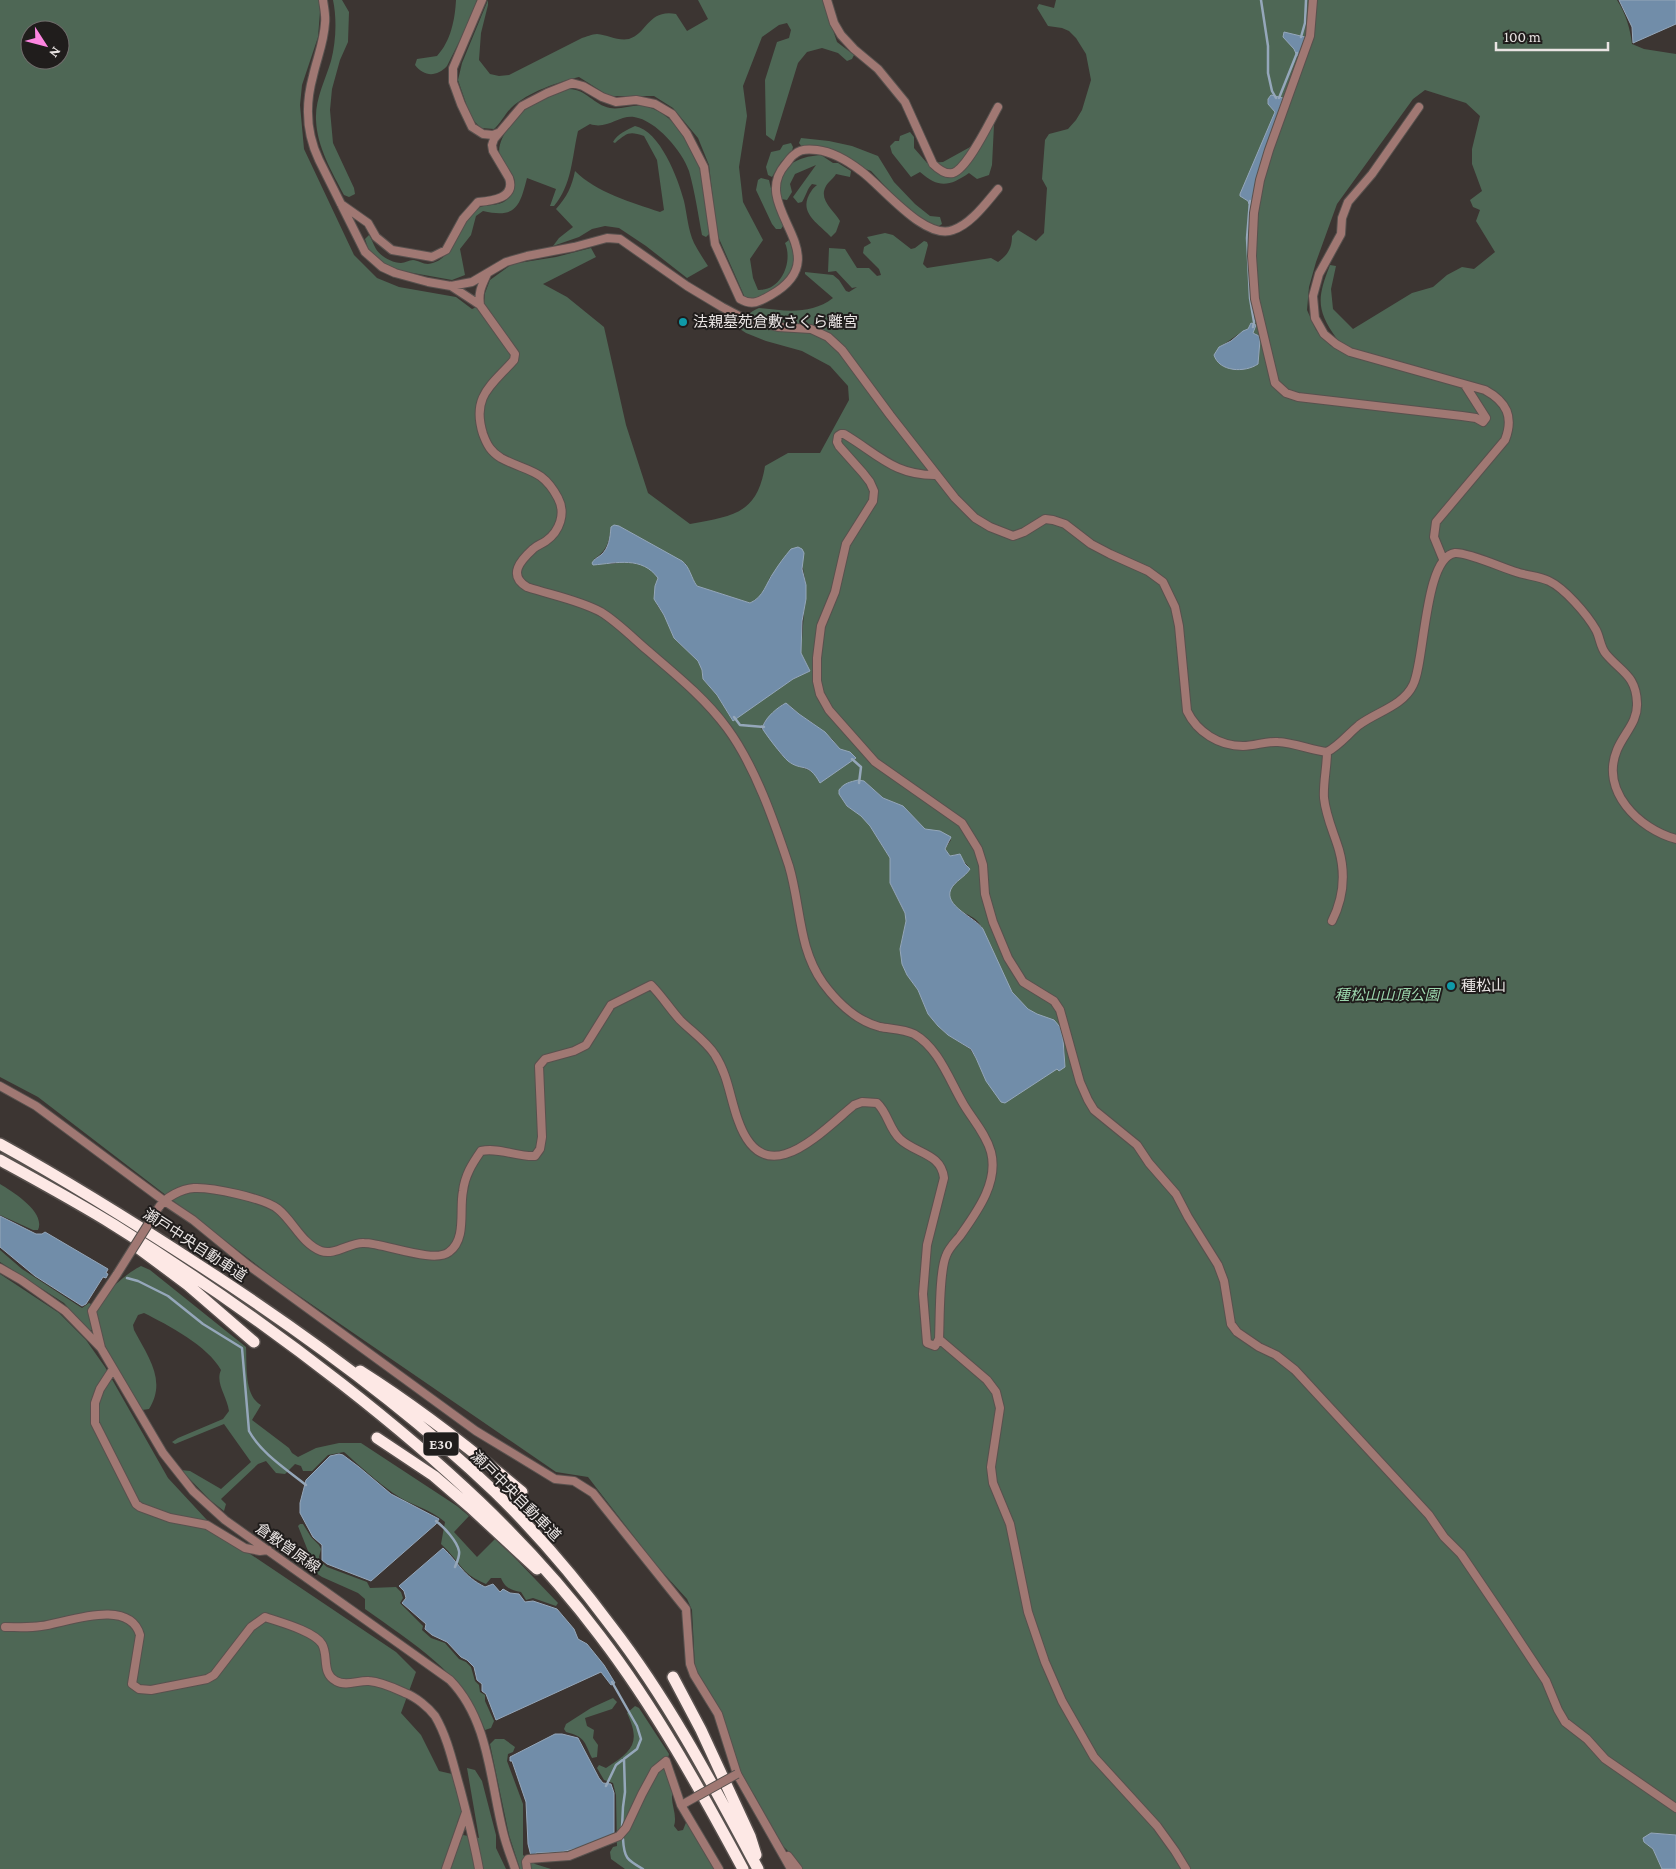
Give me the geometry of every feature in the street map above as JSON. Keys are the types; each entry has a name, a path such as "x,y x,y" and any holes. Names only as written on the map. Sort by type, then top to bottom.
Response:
{"highway":[{"name":"瀬戸中央自動車道","path":"0,1144 111,1209 293,1328 439,1442 495,1492 548,1549 607,1620 658,1692 693,1749 758,1869"},
{"name":"瀬戸中央自動車道","path":"0,1160 112,1224 288,1341 404,1433 455,1477 500,1520 577,1606 602,1638 675,1748 743,1869"},
{"path":"112,1224 129,1241 188,1286 254,1342"},
{"path":"293,1328 385,1387 522,1492"},
{"path":"377,1438 434,1476 577,1606"},
{"path":"673,1677 701,1730 750,1836 758,1869"}],"street":[{"path":"323,0 326,21 322,49 312,77 307,114 308,130 312,146 339,203 365,252 372,260 395,273 451,286 472,282 506,262 527,256 574,248 607,238 620,239 687,286 732,312 755,322 778,327 811,328 828,337 842,350 962,507 975,518 990,527 1013,536 1024,532 1045,519 1065,524 1091,544 1157,576 1163,582 1175,607 1183,662 1184,695 1187,711 1192,721 1208,735 1230,744 1243,746 1277,742 1327,752 1360,725 1408,694 1417,677 1423,632 1433,586 1443,559 1452,554 1460,553 1518,573 1548,580 1558,586 1583,612 1596,629 1605,653 1625,671 1632,680 1636,692 1636,715 1613,760 1613,782 1618,794 1630,812 1665,836 1676,840"},
{"path":"482,0 453,68 453,82 472,126 483,134 493,135 498,133"},
{"path":"827,0 840,35 878,69 905,102 933,164 940,170 947,174 961,168 978,143 998,107"},
{"path":"1313,0 1310,36 1269,150 1260,180 1254,213 1252,256 1255,299 1275,383 1286,393 1298,397 1462,416 1476,418 1483,422 1486,418 1465,385"},
{"path":"339,203 368,223 376,237 392,250 432,257 446,250 463,218 478,202 499,199 510,190 511,182 493,151 492,145 498,133 522,106 572,83 583,86 602,97 616,102 636,100 655,104 672,114 688,134 704,167 715,244 740,299 748,303 758,303 789,283 796,272 798,259 796,246 780,208 775,185 780,170 795,153 810,149 834,154 862,172 926,226 942,232 953,230 960,226 976,213 998,189"},
{"path":"1420,106 1372,174 1348,202 1342,218 1341,234 1318,274 1313,296 1315,318 1324,334 1350,352 1485,390 1503,402 1509,421 1509,430 1505,440 1436,522 1434,537 1443,559"},
{"path":"480,305 478,296 480,288 488,273"},
{"path":"100,1348 92,1311 161,1204 181,1191 194,1188 221,1191 264,1201 278,1209 312,1246 328,1253 364,1242 421,1254 441,1256 450,1252 458,1240 460,1231 462,1194 465,1179 470,1166 481,1151 490,1149 525,1156 535,1156 540,1149 542,1129 539,1066 545,1058 574,1051 586,1045 611,1005 651,985 680,1020 715,1054 727,1081 742,1131 750,1146 758,1152 774,1156 791,1153 807,1145 854,1105 862,1102 877,1103 881,1106 898,1138 940,1164 944,1178 927,1245 923,1294 927,1343 935,1346 939,1339 945,1257 976,1213 988,1188 992,1164 991,1153 981,1129 936,1055 927,1045 914,1034 866,1022 847,1009 820,977 802,937 790,871 755,776 743,752 716,714 686,682 602,613 520,583 516,576 517,567 535,547 548,540 562,519 563,509 555,492 543,477 531,469 499,456 491,451 486,442 481,427 480,415 483,395 490,384 514,360 515,354 480,305 451,286"},
{"path":"732,312 740,299"},
{"path":"937,475 924,476 892,466 844,434 838,436 837,442 839,446 866,478 874,491 873,500 846,544 835,592 821,626 817,658 817,681 820,694 834,716 875,762 962,823 972,836 983,865 985,894 993,922 1008,958 1023,982 1054,1001 1060,1010 1080,1082 1094,1110 1137,1145 1149,1163 1176,1194 1218,1266 1224,1281 1231,1324 1237,1332 1259,1347 1276,1355 1295,1370 1429,1515 1444,1537 1461,1554 1505,1618 1546,1681 1565,1722 1586,1739 1605,1759 1676,1808"},
{"path":"1327,752 1324,799 1329,824 1339,849 1343,871 1342,897 1332,921"},
{"path":"0,1086 36,1106 161,1204 193,1220 248,1265 476,1431 555,1479 574,1482 592,1493 686,1609 690,1664 694,1675 718,1714 738,1774 791,1869"},
{"name":"倉敷曽原線","path":"0,1268 21,1280 65,1311 100,1348 148,1432 193,1491 225,1520 450,1680 460,1690 477,1721 503,1833 515,1869"},
{"path":"939,1339 987,1380 996,1392 1000,1408 991,1467 993,1483 1010,1524 1028,1612 1045,1662 1062,1701 1094,1757 1157,1826 1176,1850 1186,1869"},
{"path":"112,1369 95,1403 95,1423 136,1504 170,1518 207,1524 245,1548 260,1551 268,1550"},
{"path":"5,1627 41,1626 72,1618 102,1614 126,1618 138,1627 140,1635 132,1684 139,1688 150,1690 196,1682 214,1675 251,1627 265,1616 316,1637 323,1645 329,1677 337,1682 349,1684 369,1681 384,1684 409,1694 427,1708 440,1727 450,1750 474,1841 479,1869"},
{"path":"527,1869 526,1862 528,1859 569,1856 619,1836 626,1828 655,1770 666,1761 683,1804 719,1869"},
{"path":"683,1804 738,1774"},
{"path":"446,1869 466,1812"},
{"path":"780,1851 786,1854 798,1869"}],"green space":[{"name":"種松山山頂公園","path":"0,0 319,0 318,37 302,85 300,105 304,149 354,255 377,278 399,287 456,297 472,309 484,304 485,293 490,280 512,264 556,257 591,248 596,257 543,284 567,297 604,327 626,425 648,493 690,524 730,515 749,504 756,495 765,466 788,453 820,453 849,400 848,386 830,366 802,351 766,341 740,329 747,316 759,308 797,311 816,307 833,298 805,272 833,275 849,292 857,287 852,288 836,271 828,272 829,248 845,249 857,268 869,268 877,276 881,275 879,269 863,253 864,247 871,243 867,237 885,233 893,235 911,249 924,241 927,242 928,245 923,264 927,268 991,258 998,262 1009,251 1012,236 1018,230 1036,241 1044,233 1047,188 1042,179 1045,140 1049,134 1068,129 1076,120 1082,110 1091,80 1086,54 1076,38 1069,31 1062,28 1048,26 1037,8 1039,4 1054,8 1056,0 1617,0 1627,21 1632,44 1644,49 1676,54 1676,1835 1651,1833 1644,1842 1653,1849 1662,1869 802,1869 792,1855 778,1841 755,1796 743,1778 717,1704 695,1668 692,1610 687,1599 656,1565 588,1477 556,1472 279,1282 38,1097 0,1077","holes":["1425,90 1466,103 1480,116 1472,149 1472,164 1482,191 1470,200 1473,207 1480,210 1476,221 1495,252 1474,269 1462,267 1447,275 1433,287 1412,293 1353,329 1333,309 1331,289 1336,266 1330,265 1323,286 1321,304 1325,320 1337,339 1331,346 1316,330 1307,310 1309,287 1316,262 1337,204 1413,99","1283,98 1259,170 1251,204 1246,198 1256,159 1265,134","1248,329 1259,336 1258,364 1219,347","619,526 686,564 692,580 697,586 750,603 763,592 770,577 802,563 806,585 801,653 810,671 793,679 732,720 717,695 703,679 698,661 674,638 664,615 657,605 655,586 658,578 652,570 644,565 625,562 610,564 594,559 605,549 611,527","783,704 789,705 832,739 840,749 815,774 793,764 783,756 766,731 761,729 765,721","864,781 883,798 903,806 925,829 951,840 945,849 950,856 957,854 968,866 968,872 951,888 950,900 953,905 979,923 1004,977 1017,999 1035,1014 1053,1021 1058,1026 1064,1042 1064,1065 986,1081 970,1049 948,1035 928,1014 918,990 907,975 900,949 906,921 905,913 890,883 890,858 870,826 862,816 847,806 839,794"]},
{"path":"333,0 342,0 349,12 348,42 340,60 332,89 330,110 333,143 354,188 355,194 349,197 344,195 326,159 319,140 316,120 319,97 334,46"},
{"path":"456,0 477,0 468,24 447,66 435,74 422,72 415,65 417,59 437,56 446,44 455,15"},
{"path":"488,0 481,33 479,60 490,74 499,76 509,75 591,35 597,34 629,39 640,32 654,18 667,13 676,14 687,31 708,19 698,0 823,0 837,42 854,55 852,59 847,61 838,53 822,48 807,52 798,63 774,141 766,135 765,80 777,42 789,38 791,30 787,23 779,25 762,37 743,86 747,116 739,167 743,202 763,240 750,259 753,278 758,290 773,286 779,280 784,274 788,258 785,243 789,240 794,261 791,271 782,284 769,294 746,300 717,234 709,165 698,138 673,108 654,96 609,96 579,77 534,92 511,108 494,129 481,128 471,118 458,80 462,63"},
{"path":"569,89 585,94 599,104 610,108 644,106 655,109 673,123 694,152 702,173 709,234 706,237 702,235 689,171 681,155 667,138 651,124 642,119 628,117 602,125 590,124 578,131 568,180 554,206 550,206 556,189 527,178 522,196 515,208 503,213 483,211 476,216 471,235 460,249 465,275 452,280 402,271 382,264 369,251 365,239 369,235 378,252 394,262 403,263 413,260 428,264 444,257 468,217 474,211 484,206 504,202 513,192 515,187 514,178 499,152 502,139 510,125 528,107"},
{"path":"992,124 994,125 992,165 989,175 977,179 969,173 956,181 944,184 933,181 920,172 911,177 892,153 890,146 895,141 899,141 900,136 910,132 914,137 914,148 927,163 943,162 983,139"},
{"path":"635,126 644,130 652,137 667,157 681,191 692,238 708,266 687,278 619,228 605,226 592,229 579,237 553,246 559,238 573,227 556,209 569,191 575,171 593,185 615,196 660,212 664,210 657,160 644,136 628,134 615,143 613,142 620,134"},
{"path":"801,138 852,146 878,156 894,182 915,204 930,216 940,217 942,224 939,226 928,223 901,203 871,171 863,168 846,156 827,149 802,147 799,143"},
{"path":"791,143 792,151 781,162 772,177 768,175 766,167 771,152 780,150 783,145"},
{"path":"821,155 851,171 850,177 836,174 827,184 824,191 825,200 840,221 836,232 831,237 815,222 806,205 812,189 817,185 812,184 802,202 798,203 793,197 816,165 795,174 790,184 792,192 787,200 781,199 780,193 780,184 785,169 795,161"},
{"path":"761,178 769,180 773,197 783,222 781,229 776,229 772,224 756,190 758,180"},
{"path":"0,1184 20,1197 33,1210 39,1223 38,1230 33,1230 0,1215"},
{"path":"0,1250 22,1269 82,1308 89,1303 91,1304 92,1330 89,1331 64,1303 0,1262"},
{"path":"141,1266 150,1270 246,1347 249,1387 256,1401 261,1405 252,1420 289,1448 292,1453 298,1457 316,1448 339,1443 361,1443 457,1506 469,1516 454,1532 477,1557 495,1539 558,1603 556,1606 533,1598 526,1600 521,1592 509,1588 501,1578 491,1578 486,1584 470,1575 441,1544 445,1522 432,1513 393,1493 344,1452 328,1455 312,1471 303,1471 301,1466 295,1464 285,1474 276,1473 266,1461 258,1464 221,1499 226,1504 224,1511 210,1500 181,1470 190,1471 221,1489 251,1462 224,1424 175,1444 172,1442 223,1419 229,1411 219,1380 221,1370 207,1353 187,1337 144,1313 138,1315 133,1325 134,1330 150,1359 156,1378 154,1398 149,1409 142,1410 139,1409 120,1375 100,1332 97,1320 99,1304 122,1279"},
{"path":"0,1274 59,1313 86,1340 105,1367 168,1478 219,1533 396,1652 416,1672 401,1713 421,1735 439,1771 452,1774 462,1810 457,1823 463,1835 479,1838 467,1768 475,1770 482,1781 496,1835 496,1848 506,1869 0,1869"},
{"path":"303,1524 311,1537 319,1545 321,1549 319,1557 321,1562 327,1567 367,1582 370,1588 396,1587 401,1592 403,1598 400,1603 423,1626 422,1630 431,1638 445,1643 459,1659 471,1667 480,1692 485,1695 485,1701 494,1721 491,1728 485,1730 476,1710 450,1676 418,1647 365,1609 365,1599 358,1593 316,1573 310,1564 310,1556 298,1526"},
{"path":"613,1698 617,1702 612,1709 585,1718 587,1726 594,1730 593,1738 598,1745 597,1757 592,1758 583,1740 566,1732 564,1729 566,1724 591,1708"},
{"path":"635,1706 639,1708 669,1754 668,1758 661,1762 666,1770 673,1791 674,1826 678,1831 683,1830 687,1820 716,1869 625,1869 611,1859 610,1852 613,1847 617,1846 616,1795 613,1783 604,1780 597,1768 599,1765 606,1768 623,1756 632,1745 634,1739 633,1732 627,1713"},
{"path":"495,1739 504,1739 515,1747 513,1752 508,1754 507,1761 523,1804 523,1855 535,1864 551,1869 520,1869 509,1835 490,1744"}],"water":[{"path":"1619,0 1676,0 1676,24 1633,43 1632,27"},
{"path":"1284,32 1305,37 1300,54 1297,56 1294,49 1283,37"},
{"path":"1271,95 1283,98 1259,169 1251,204 1249,204 1240,194 1275,112 1268,104 1268,99"},
{"path":"1251,323 1256,325 1253,333 1259,336 1260,340 1258,364 1240,370 1221,365 1214,355 1219,347 1248,329"},
{"path":"614,525 682,561 687,566 697,586 750,603 759,597 771,576 791,549 798,547 802,549 804,553 802,569 806,585 806,599 802,621 801,653 810,671 793,679 733,721 717,695 703,679 698,661 674,638 664,615 654,599 658,578 652,571 644,566 629,562 593,565 594,560 606,549 610,539 611,527"},
{"path":"786,703 825,732 840,749 850,752 856,758 820,783 816,776 808,769 788,761 761,726 779,707"},
{"path":"858,780 864,781 883,798 903,806 925,829 940,831 951,837 945,849 950,856 960,854 970,869 951,889 951,901 983,929 1012,992 1028,1009 1054,1020 1060,1027 1065,1067 1059,1071 1057,1069 1005,1103 1001,1102 986,1081 971,1049 948,1035 928,1014 918,990 907,975 902,964 900,949 906,921 905,913 890,883 890,858 870,826 861,816 847,806 839,794 839,790 843,786"},
{"path":"0,1216 36,1234 45,1232 108,1269 106,1278 103,1277 86,1304 82,1306 35,1276 0,1247"},
{"path":"339,1454 359,1467 391,1494 439,1519 436,1524 371,1581 327,1564 322,1560 322,1545 313,1537 300,1513 300,1503 306,1480 330,1456"},
{"path":"443,1548 466,1574 485,1587 493,1584 500,1592 503,1589 510,1593 519,1594 525,1602 533,1601 557,1609 574,1629 578,1639 587,1644 604,1665 615,1683 611,1685 601,1672 496,1720 486,1694 482,1691 482,1684 477,1680 474,1667 447,1642 432,1635 425,1629 426,1624 402,1603 406,1598 404,1591 399,1586"},
{"path":"555,1734 578,1738 599,1778 603,1783 611,1784 614,1793 614,1834 583,1847 561,1852 536,1853 536,1856 531,1856 528,1844 526,1802 510,1757"},
{"path":"1651,1833 1676,1835 1676,1869 1662,1869 1653,1849 1644,1842 1643,1838"}],"waterway":[{"path":"1261,0 1268,46 1268,73 1272,91 1276,98"},
{"path":"1301,37 1305,23 1306,0"},
{"path":"1279,98 1297,53"},
{"path":"1250,201 1247,238 1253,327"},
{"path":"734,717 740,725 764,727"},
{"path":"852,759 861,767 859,783"},
{"path":"127,1278 138,1281 168,1296 203,1324 242,1348 249,1431 267,1454 306,1485"},
{"path":"436,1521 450,1534 458,1547 459,1555 455,1567"},
{"path":"606,1786 616,1765 637,1749 641,1739 637,1726 612,1682"},
{"path":"622,1827 625,1792 624,1759"},
{"path":"623,1839 627,1858 643,1869"}],"place":[{"name":"法親墓苑倉敷さくら離宮","path":"683,322"},
{"name":"種松山","path":"1451,986"}]}
